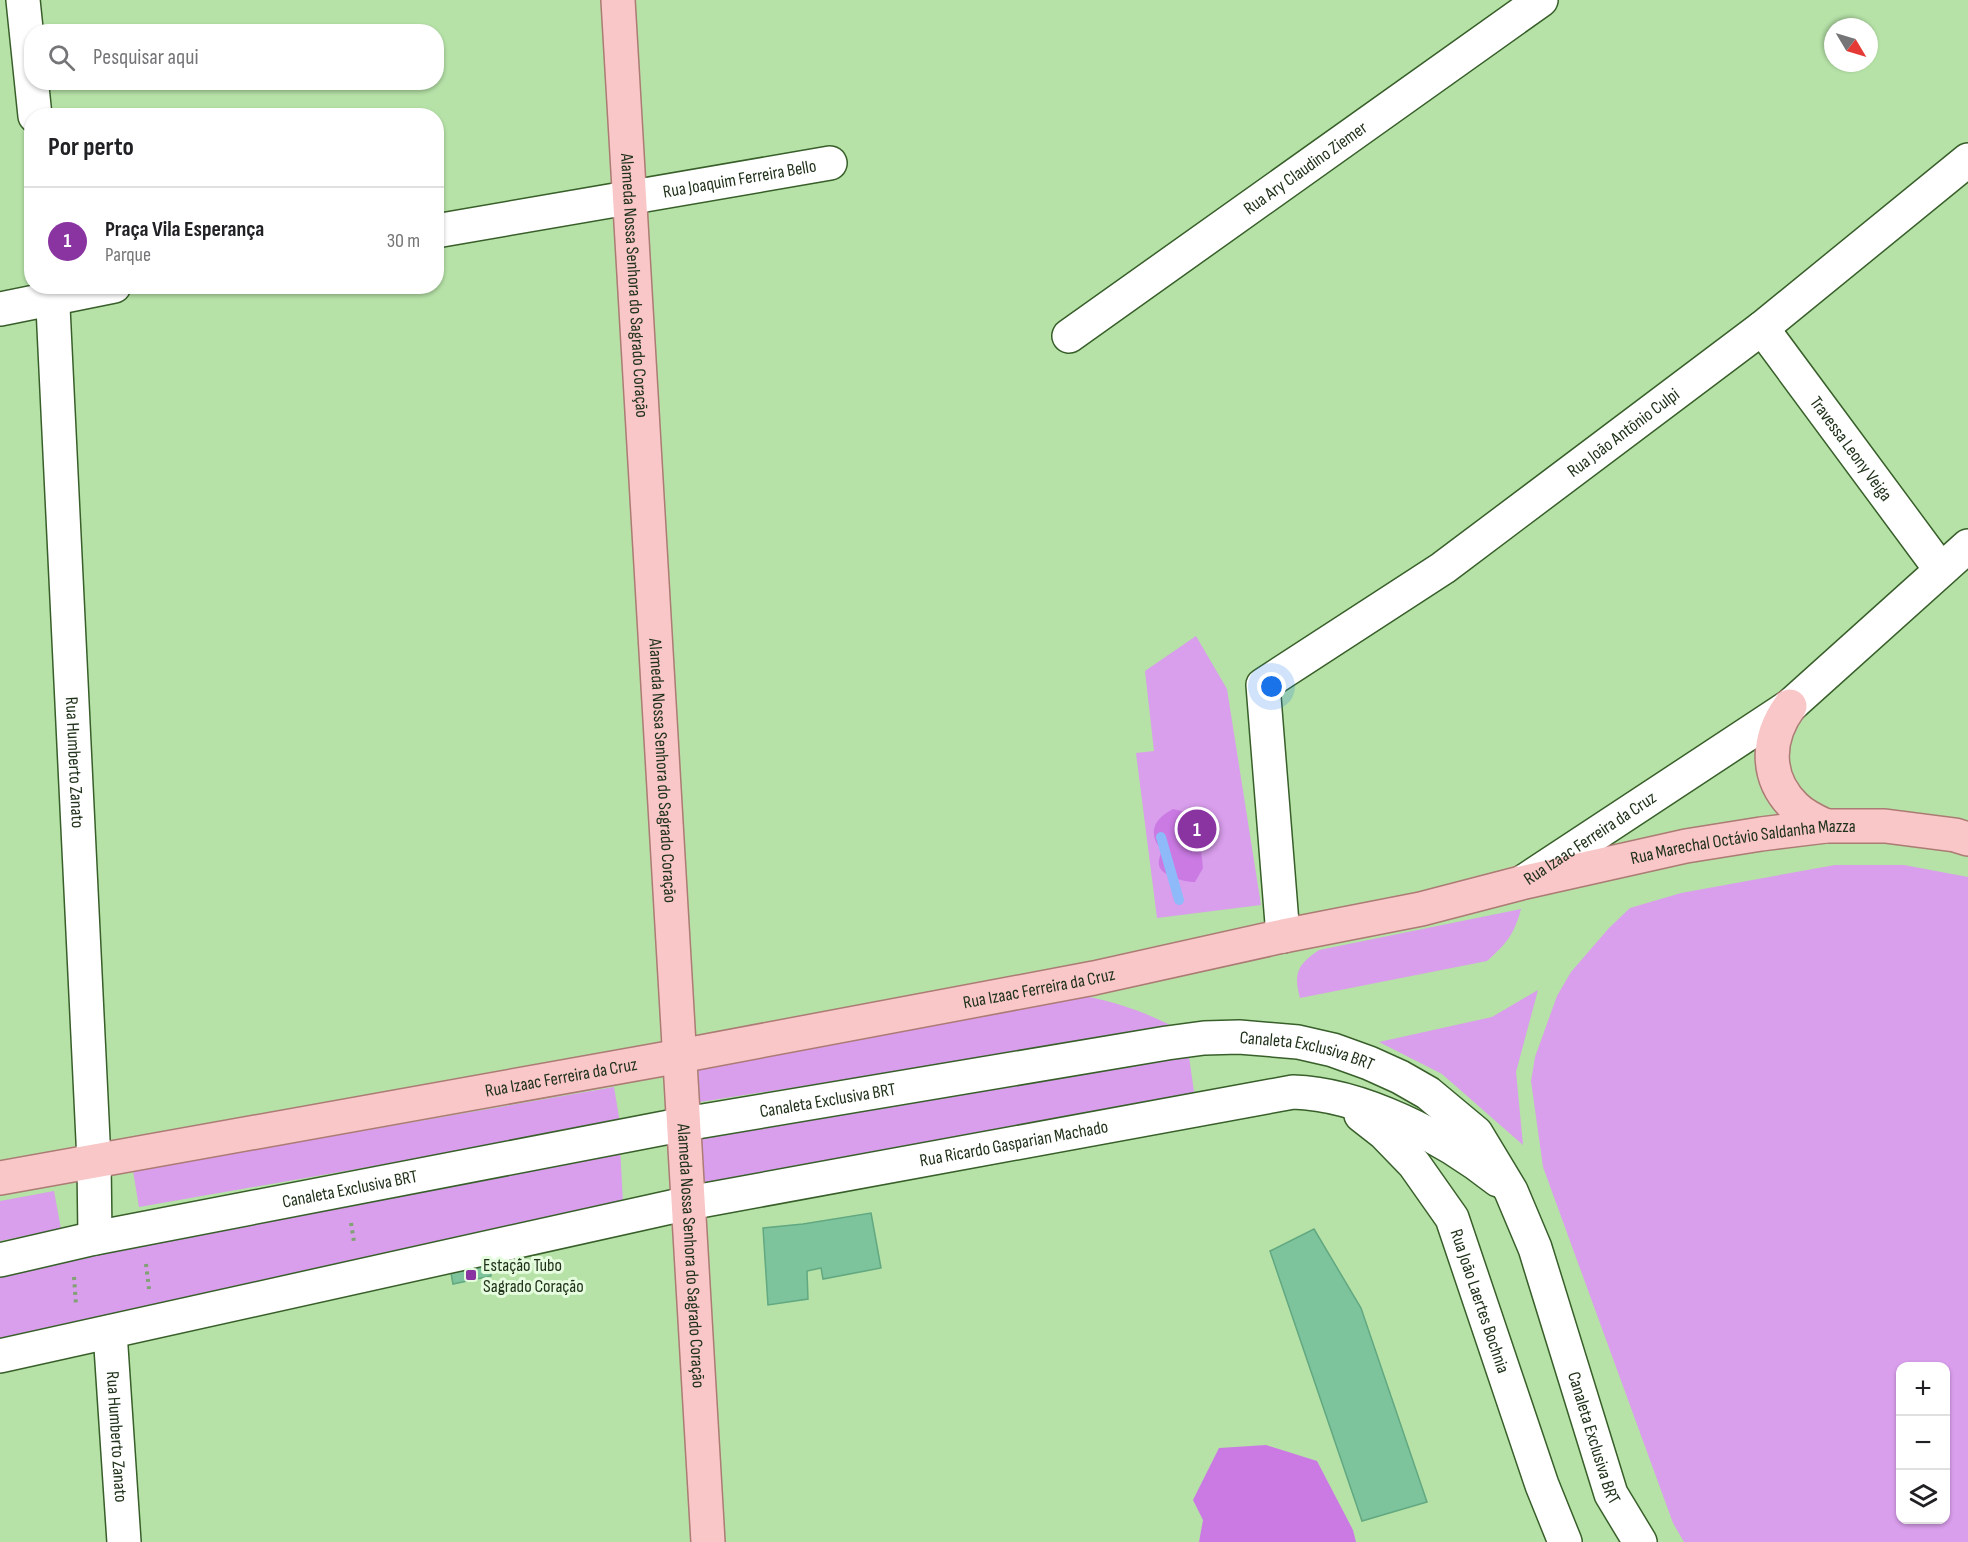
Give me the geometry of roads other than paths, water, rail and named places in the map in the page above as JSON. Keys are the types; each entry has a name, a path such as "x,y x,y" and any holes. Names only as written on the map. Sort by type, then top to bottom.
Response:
{"main road":[{"name":"Alameda Nossa Senhora do Sagrado Coração","path":"618,0 708,1542"},
{"path":"1790,706 1780,720 1774,735 1772,751 1775,774 1785,796 1796,808 1808,818 1827,826"},
{"name":"Rua Marechal Octávio Saldanha Mazza","path":"1521,884 1686,846 1827,826 1885,826 1955,835 1968,839"},
{"name":"Rua Izaac Ferreira da Cruz","path":"0,1178 680,1056 1094,978 1283,936 1421,909 1521,884"}],"street":[{"path":"23,0 25,24"},
{"name":"Rua Ary Claudino Ziemer","path":"1070,336 1541,0"},
{"path":"32,90 34,108"},
{"name":"Rua João Antônio Culpi","path":"1283,936 1263,685 1443,568 1762,328 1968,160"},
{"name":"Rua Joaquim Ferreira Bello","path":"444,230 830,163"},
{"path":"0,309 47,294"},
{"name":"Rua Humberto Zanato","path":"53,294 94,1161 84,1241"},
{"name":"Travessa Leony Veiga","path":"1762,328 1941,570"},
{"name":"Rua Izaac Ferreira da Cruz","path":"1521,884 1790,706 1968,546"},
{"name":"Canaleta Exclusiva BRT","path":"84,1241 685,1124 1167,1043 1204,1038 1239,1037 1298,1042 1333,1050 1400,1077 1428,1093 1476,1133 1511,1191 1535,1248 1611,1494 1640,1542"},
{"name":"Rua Ricardo Gasparian Machado","path":"689,1203 1293,1092 1315,1093 1338,1098"},
{"name":"Canaleta Exclusiva BRT","path":"1338,1098 1408,1125 1445,1143 1479,1165 1511,1191"},
{"name":"Rua João Laertes Bochnia","path":"1338,1098 1384,1133 1414,1164 1452,1218 1542,1485 1565,1542"},
{"path":"0,1356 689,1203"},
{"path":"0,1260 84,1241"},
{"name":"Rua Humberto Zanato","path":"110,1332 124,1542"}],"waterway":[{"path":"1161,837 1179,900"}],"place":[{"name":"Praça Vila Esperança","path":"1197,829"},
{"name":"Estação Tubo Sagrado Coração","path":"471,1275"}]}
